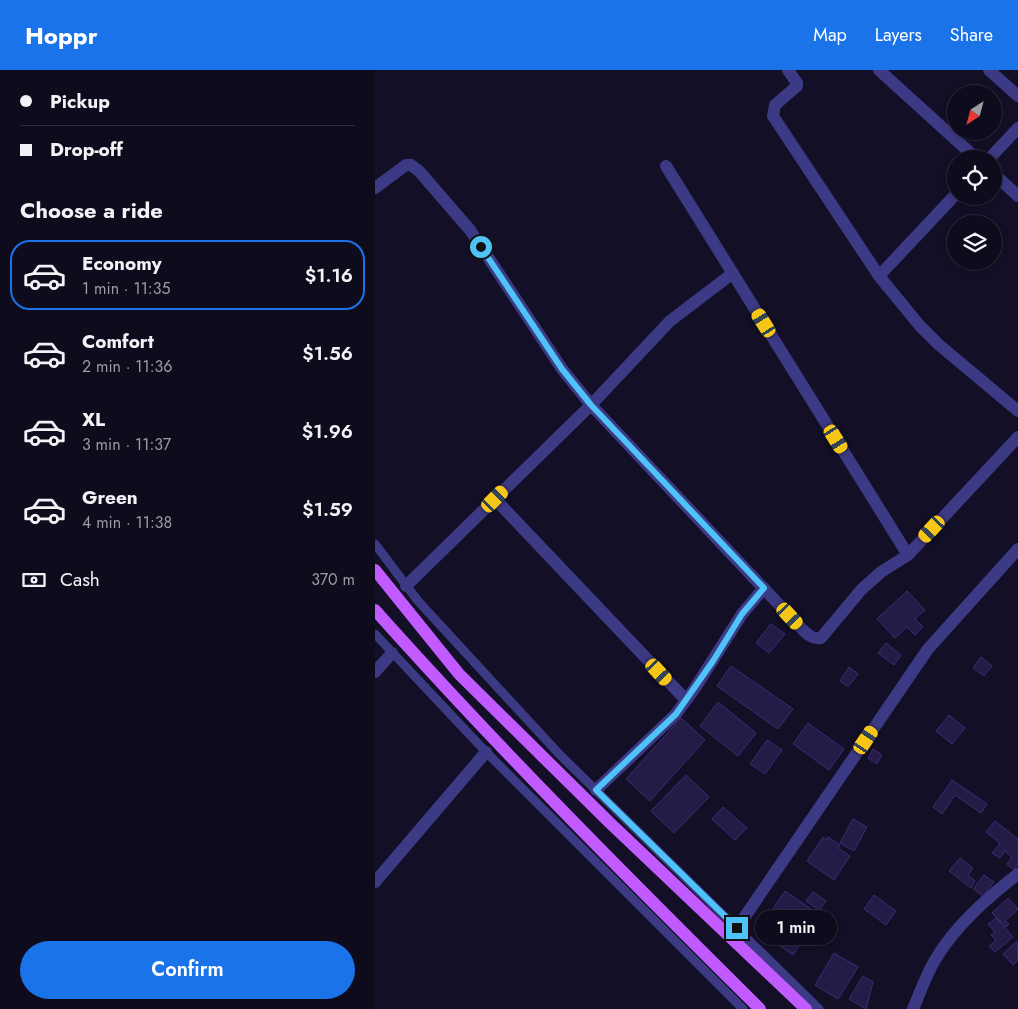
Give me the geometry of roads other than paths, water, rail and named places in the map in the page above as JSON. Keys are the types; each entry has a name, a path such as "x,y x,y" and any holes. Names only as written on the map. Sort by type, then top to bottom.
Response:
{"main road":[{"path":"375,570 459,674 610,823 806,1009"},
{"path":"375,610 465,710 654,904 760,1009"}],"street":[{"path":"788,70 797,86 775,105 773,116 879,276 920,326 938,344 1018,411"},
{"path":"879,70 967,150"},
{"path":"989,70 1018,96"},
{"path":"997,150 1018,128"},
{"path":"375,188 403,166 411,165 419,171 470,230 562,369 591,405 809,636 815,639 821,638 861,590 881,572 908,555 1018,438"},
{"path":"667,166 908,555"},
{"path":"1002,181 1018,196"},
{"path":"879,276 947,204"},
{"path":"407,586 591,405 670,321 733,273"},
{"path":"495,499 686,700"},
{"path":"737,928 928,649 1018,549"},
{"path":"596,790 676,714 742,614 764,588"},
{"path":"375,672 392,653"},
{"path":"375,882 486,752"},
{"path":"913,1009 934,961 949,938 999,889 1018,874"}],"lane":[{"path":"375,544 418,602 547,741 819,1009"},
{"path":"375,634 486,752 743,1009"}]}
